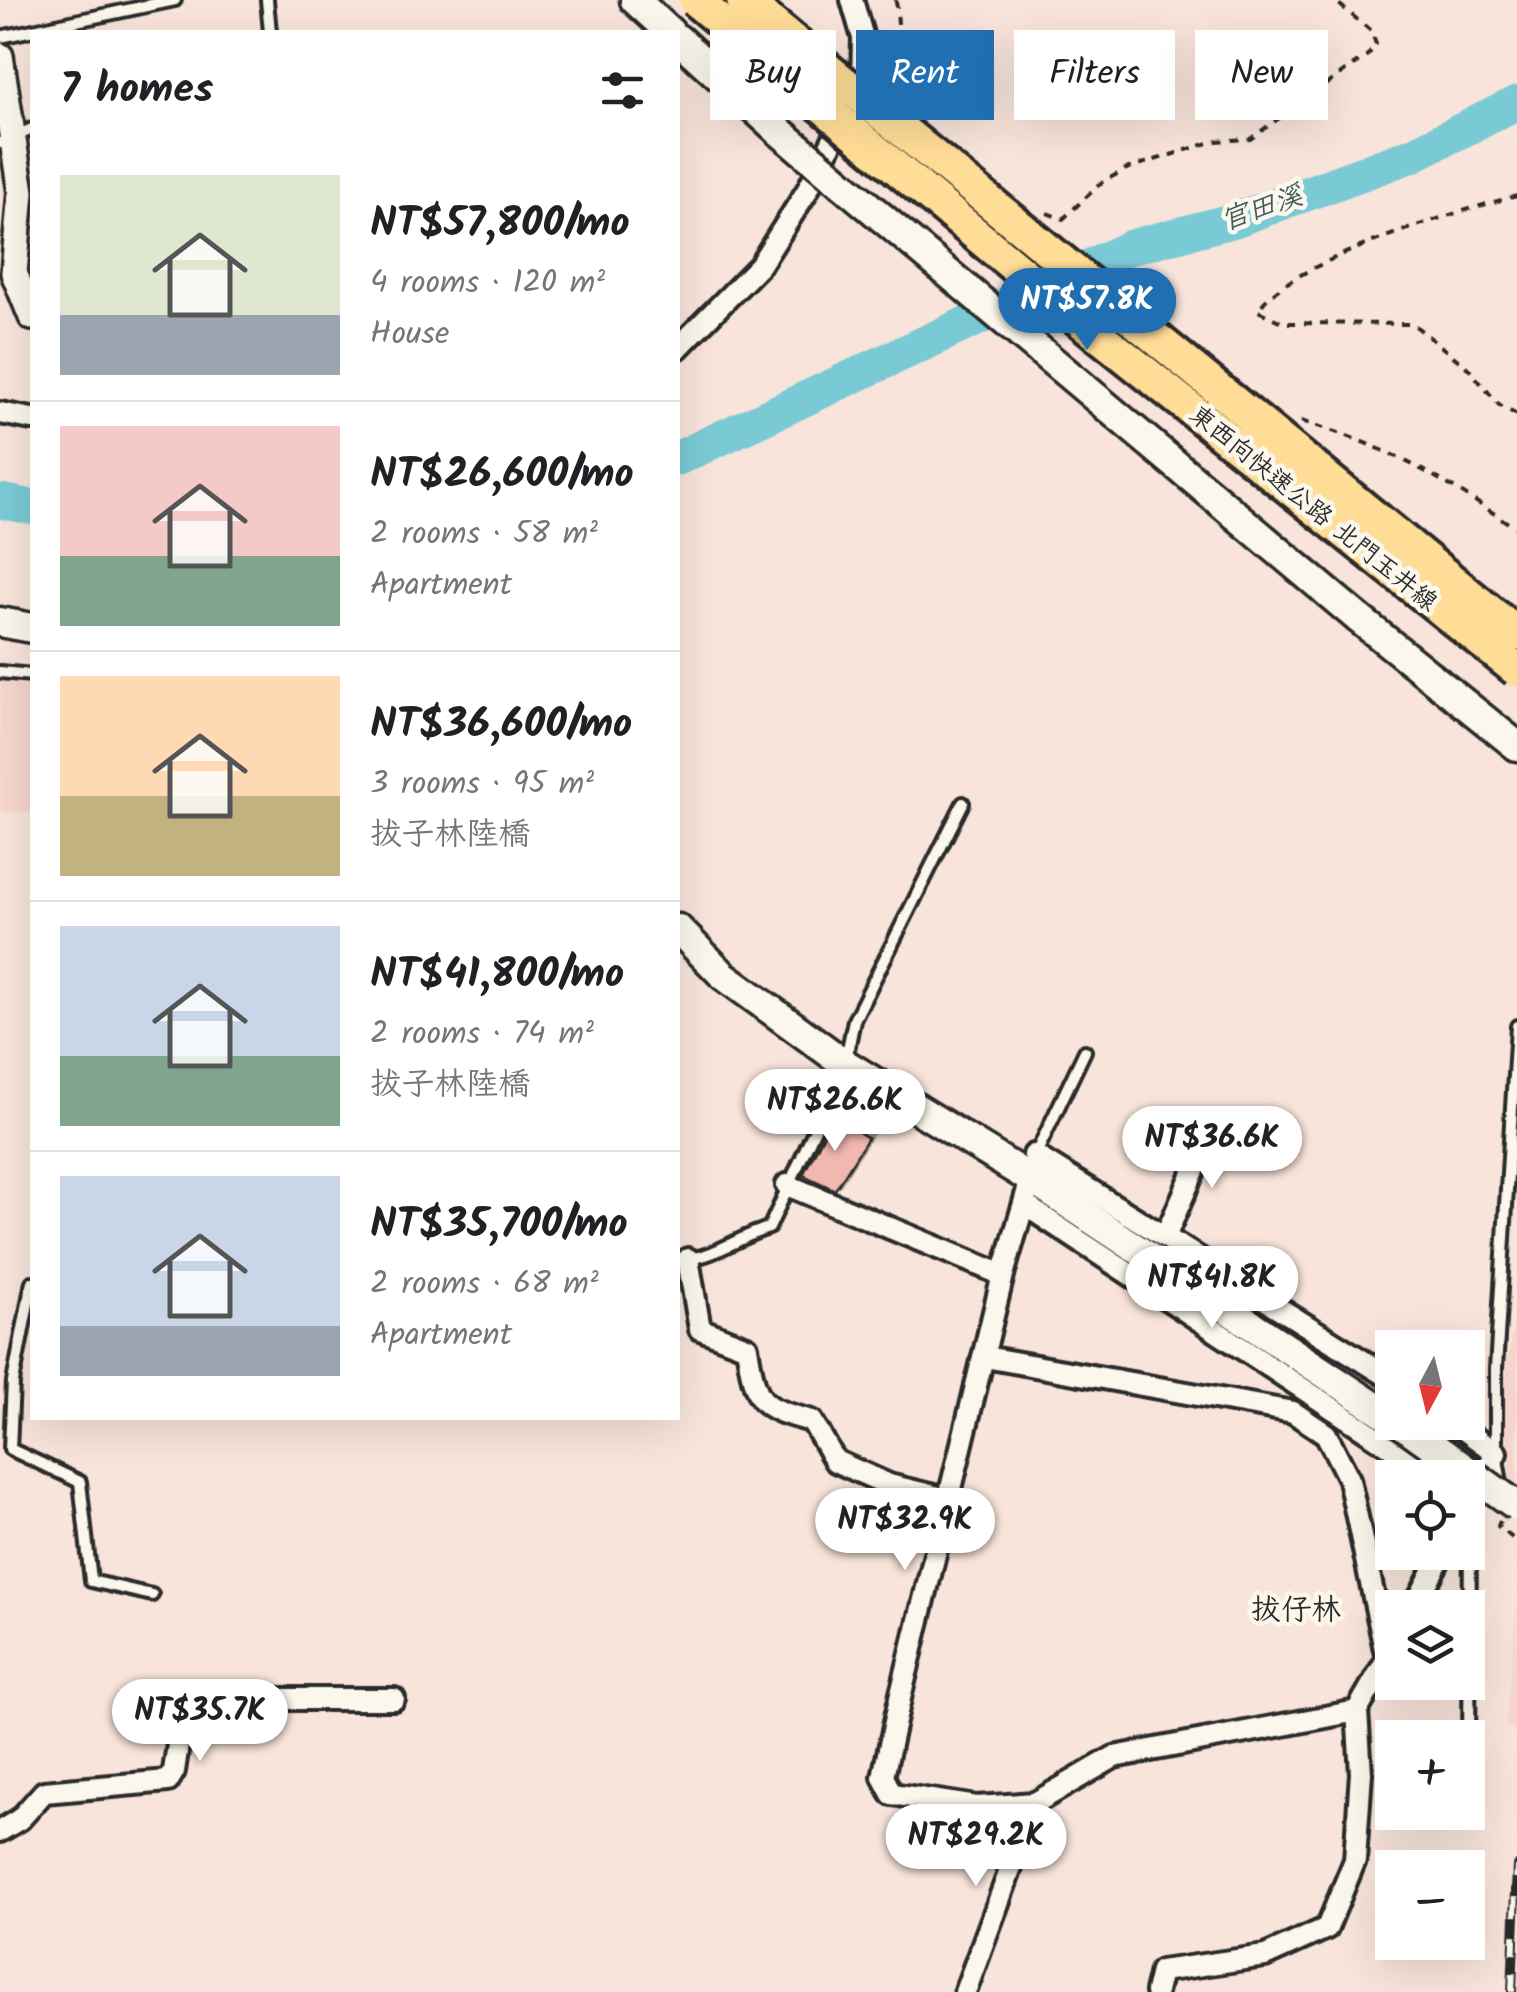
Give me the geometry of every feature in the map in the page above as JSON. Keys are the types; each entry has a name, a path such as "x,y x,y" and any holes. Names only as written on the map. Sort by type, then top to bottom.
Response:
{"highway":[{"name":"東西向快速公路 北門玉井線","path":"695,0 1072,315 1517,670"},
{"name":"東西向快速公路 北門玉井線","path":"742,0 1517,634"}],"main road":[{"path":"635,0 668,30"},
{"path":"680,41 779,132 1358,618 1517,746"},
{"path":"0,622 30,628"},
{"path":"681,929 723,975 844,1064 1061,1200 1375,1407"},
{"path":"1424,1440 1517,1506"}],"street":[{"path":"680,346 760,265 807,191 862,83 863,38 852,0"},
{"path":"0,56 27,192 7,266 30,313"},
{"path":"0,413 30,419"},
{"path":"1165,1237 1214,1125"},
{"path":"1030,1180 1165,1237 1375,1367"},
{"path":"1030,1180 1003,1275 883,1777 892,1794 976,1806 1035,1803 1114,1757 1357,1712"},
{"path":"1030,1180 1413,1460"},
{"path":"787,1185 1003,1275"},
{"path":"683,1259 700,1329 747,1346 754,1389 774,1411 812,1421 835,1462 889,1485 951,1500"},
{"path":"985,1357 1293,1412 1326,1434 1349,1480 1375,1590"},
{"path":"1478,1440 1496,1453 1485,1473"},
{"path":"1156,1992 1161,1972 1266,1956 1328,1928 1355,1860 1361,1773 1357,1712 1375,1680"},
{"path":"0,1831 20,1819 44,1792 168,1781 174,1771 185,1699 394,1699"},
{"path":"964,1992 1035,1803"}],"lane":[{"path":"37,30 175,0"},
{"path":"267,0 270,30"},
{"path":"0,38 30,31"},
{"path":"0,672 30,675"},
{"path":"683,1259 706,1256 747,1234 769,1228 844,1064 854,1020 963,803"},
{"path":"1517,1026 1496,1453 1506,1511 1517,1520"},
{"path":"1030,1180 1085,1051"},
{"path":"30,1293 13,1382 10,1449 80,1482 90,1581 152,1594"},
{"path":"1468,1570 1470,1720"}],"path":[{"path":"896,0 899,30"},
{"path":"1042,212 1064,219 1101,183 1126,169 1215,142 1250,139 1369,54 1376,44 1371,31 1334,0"},
{"path":"1517,196 1436,216 1266,294 1258,311 1284,323 1413,324 1468,368 1500,406 1517,415"},
{"path":"1302,421 1371,442 1434,472 1517,529"}],"shaded area":[{"path":"0,662 30,665 30,812 0,811"},
{"path":"1517,1298 1517,1547 1503,1395"},
{"path":"1517,1607 1517,1729 1505,1727"}],"building":[{"path":"833,1116 868,1138 835,1190 803,1175"}],"waterway":[{"name":"官田溪","path":"680,457 1131,247 1235,220 1412,155 1517,103"},
{"name":"官田溪","path":"0,501 30,507"}],"railway":[{"path":"1512,1992 1517,1866"}],"district":[{"name":"拔仔林","path":"1296,1611"}]}
